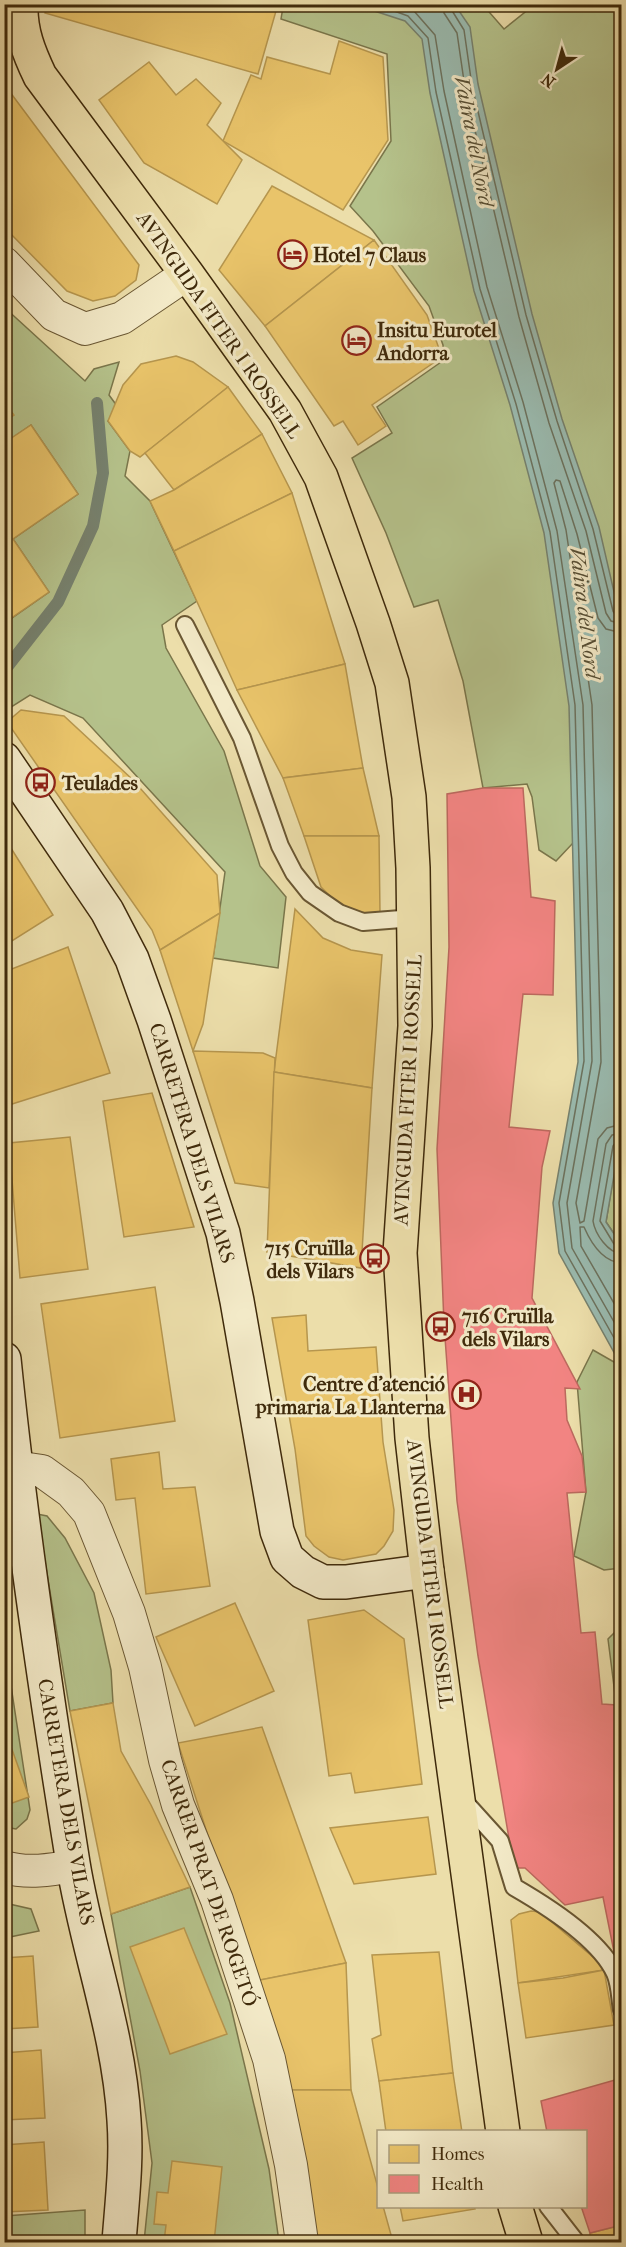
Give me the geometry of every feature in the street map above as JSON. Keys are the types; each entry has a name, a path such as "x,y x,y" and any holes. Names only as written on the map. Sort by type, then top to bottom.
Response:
{"main road":[{"name":"AVINGUDA FITER I ROSSELL","path":"21,4 20,15 25,43 40,76 285,411 321,477 392,683 409,797 414,918 415,1026 400,1253 412,1438 427,1571 503,2130"},
{"path":"4,29 40,76"},
{"path":"516,2208 526,2242"}],"street":[{"path":"4,263 54,315 86,329 122,318 187,274"},
{"name":"CARRETERA DELS VILARS","path":"4,759 108,911 132,959 154,1020 223,1233 277,1531 287,1558 303,1572 323,1582 346,1582 427,1571"},
{"name":"CARRETERA DELS VILARS","path":"4,1359 22,1525 73,1866 115,2048 124,2120 125,2173 119,2242"},
{"name":"CARRER PRAT DE ROGETÓ","path":"15,1467 42,1471 71,1492 89,1513 129,1613 145,1667 165,1760 178,1805 216,1900 269,2059 291,2164 302,2242"},
{"path":"4,1867 12,1870 43,1871 73,1866"}],"lane":[{"path":"185,625 242,738 280,846 294,873 310,893 347,916 363,922 414,918"},
{"path":"458,1794 500,1841 514,1887 538,1900 599,1947 616,1975 621,2010"},
{"path":"550,2208 576,2242"}],"green space":[{"path":"273,5 483,5 504,29 534,5 621,5 621,769 572,801 573,843 556,861 539,850 532,797 527,784 483,788 463,681 438,600 414,607 386,533 352,458 392,433 377,407 444,360 443,345 429,306 373,231 350,206 391,141 387,54 281,19 283,7"},
{"path":"4,307 85,381 94,369 119,362 109,395 120,410 108,421 130,451 125,476 150,501 197,601 162,625 166,648 224,751 260,866 286,897 278,968 213,958 225,872 83,718 30,695 5,711 5,623 49,592 13,539 78,494 31,425 5,443"},
{"path":"621,1129 621,1244 606,1222"},
{"path":"593,1350 621,1366 621,1568 604,1570 574,1556 586,1492 577,1382"},
{"path":"37,1514 47,1516 65,1538 94,1593 111,1670 113,1703 70,1711"},
{"path":"621,1626 621,1742 608,1639"},
{"path":"4,1640 30,1810 27,1819 16,1829 5,1827"},
{"path":"190,1887 230,2003 269,2169 279,2242 144,2242 152,2163 140,2071 111,1914"},
{"path":"5,1903 31,1909 39,1931 5,1938"},
{"path":"85,2210 85,2242 5,2242 5,2216"}],"water":[{"name":"Valira del Nord","path":"356,5 455,5 470,27 478,84 532,314 562,419 599,527 621,622 622,1129 606,1222 621,1244 621,1365 559,1253 553,1203 578,1062 569,706 544,533 510,405 474,291 430,93 422,39 405,21"}],"building: Homes":[{"path":"47,4 254,4 276,11 258,74 45,13"},
{"path":"339,41 383,57 388,140 343,210 223,141 251,75 261,79 267,57 330,74"},
{"path":"149,62 176,95 196,79 221,103 207,125 242,160 217,204 144,163 99,100"},
{"path":"4,84 139,265 136,280 115,296 93,301 67,291 4,227"},
{"name":"Hotel 7 Claus","path":"272,186 374,240 265,326 219,270"},
{"name":"Insitu Eurotel Andorra","path":"374,240 427,315 442,357 372,405 386,426 358,445 343,421 334,426 265,326"},
{"path":"176,356 193,362 228,387 140,457 130,451 108,421 123,385 141,364"},
{"path":"228,387 262,434 174,490 145,453"},
{"path":"4,402 14,415 4,422"},
{"path":"31,425 78,494 13,539 49,592 4,623 4,443"},
{"path":"262,434 292,493 174,551 150,501 174,490"},
{"path":"292,493 345,664 237,690 174,551"},
{"path":"345,664 363,768 283,778 237,690"},
{"path":"21,710 64,716 132,779 217,875 220,913 160,950 152,930 7,722"},
{"path":"363,768 379,836 304,836 283,778"},
{"path":"304,836 379,836 380,914 373,921 341,907 321,887"},
{"path":"4,837 53,915 4,946"},
{"path":"295,909 323,938 351,950 382,955 372,1088 274,1072"},
{"path":"220,913 203,1024 193,1051 160,950"},
{"path":"68,947 110,1073 9,1105 4,1064 4,972"},
{"path":"193,1051 263,1053 275,1058 269,1188 235,1183"},
{"path":"274,1072 372,1088 361,1268 267,1252"},
{"path":"152,1093 194,1227 124,1237 103,1101"},
{"path":"70,1137 88,1269 20,1278 9,1143"},
{"path":"155,1287 175,1421 60,1438 41,1304"},
{"path":"306,1315 308,1351 376,1347 383,1442 394,1510 393,1531 376,1554 343,1560 329,1557 314,1546 306,1536 295,1449 272,1318"},
{"path":"159,1452 163,1489 195,1487 210,1586 146,1594 135,1498 116,1500 111,1459"},
{"path":"235,1603 274,1691 195,1726 156,1637"},
{"path":"364,1610 404,1639 422,1784 355,1793 351,1773 329,1776 308,1620"},
{"path":"113,1703 121,1751 151,1805 190,1887 111,1914 70,1711"},
{"path":"4,1727 29,1797 4,1806"},
{"path":"262,1727 346,1963 255,1981 178,1743"},
{"path":"428,1817 436,1874 354,1884 330,1828"},
{"path":"531,1911 540,1912 600,1963 604,1970 518,1983 511,1920 519,1914"},
{"path":"184,1928 227,2034 170,2054 130,1947"},
{"path":"439,1952 453,2073 379,2081 372,2039 381,2035 372,1955"},
{"path":"33,1956 38,2027 4,2029 4,1958"},
{"path":"346,1963 351,2090 289,2090 255,1981"},
{"path":"604,1970 614,2025 526,2038 518,1983"},
{"path":"41,2050 45,2118 4,2120 4,2053"},
{"path":"453,2073 462,2130 386,2130 379,2081"},
{"path":"289,2090 351,2090 377,2184 377,2208 384,2208 393,2242 313,2242"},
{"path":"44,2142 48,2210 4,2212 4,2145"},
{"path":"172,2161 222,2167 214,2242 164,2242 166,2225 154,2224 157,2192 168,2193"},
{"path":"400,2208 475,2209 403,2221"},
{"path":"622,2225 622,2242 593,2242 590,2238 590,2233"}],"building: Health":[{"path":"483,788 523,788 531,897 555,901 553,995 523,994 509,1127 550,1131 542,1167 532,1298 580,1389 565,1388 567,1420 582,1456 586,1492 567,1493 581,1633 595,1632 602,1704 617,1705 622,1742 622,1961 616,1962 603,1897 565,1905 525,1868 514,1868 478,1656 457,1501 444,1324 437,1149 449,947 447,794"},
{"path":"622,2078 622,2225 590,2233 582,2208 587,2208 587,2130 547,2130 541,2101"}],"waterway":[{"path":"4,671 58,602 93,526 103,473 97,403"}],"place":[{"name":"Hotel 7 Claus","path":"292,255"},
{"name":"Insitu Eurotel Andorra","path":"356,341"},
{"name":"Teulades","path":"41,783"},
{"name":"715 Cruïlla dels Vilars","path":"375,1259"},
{"name":"716 Cruïlla dels Vilars","path":"441,1327"},
{"name":"Centre d'atenció primaria La Llanterna","path":"466,1395"}]}
